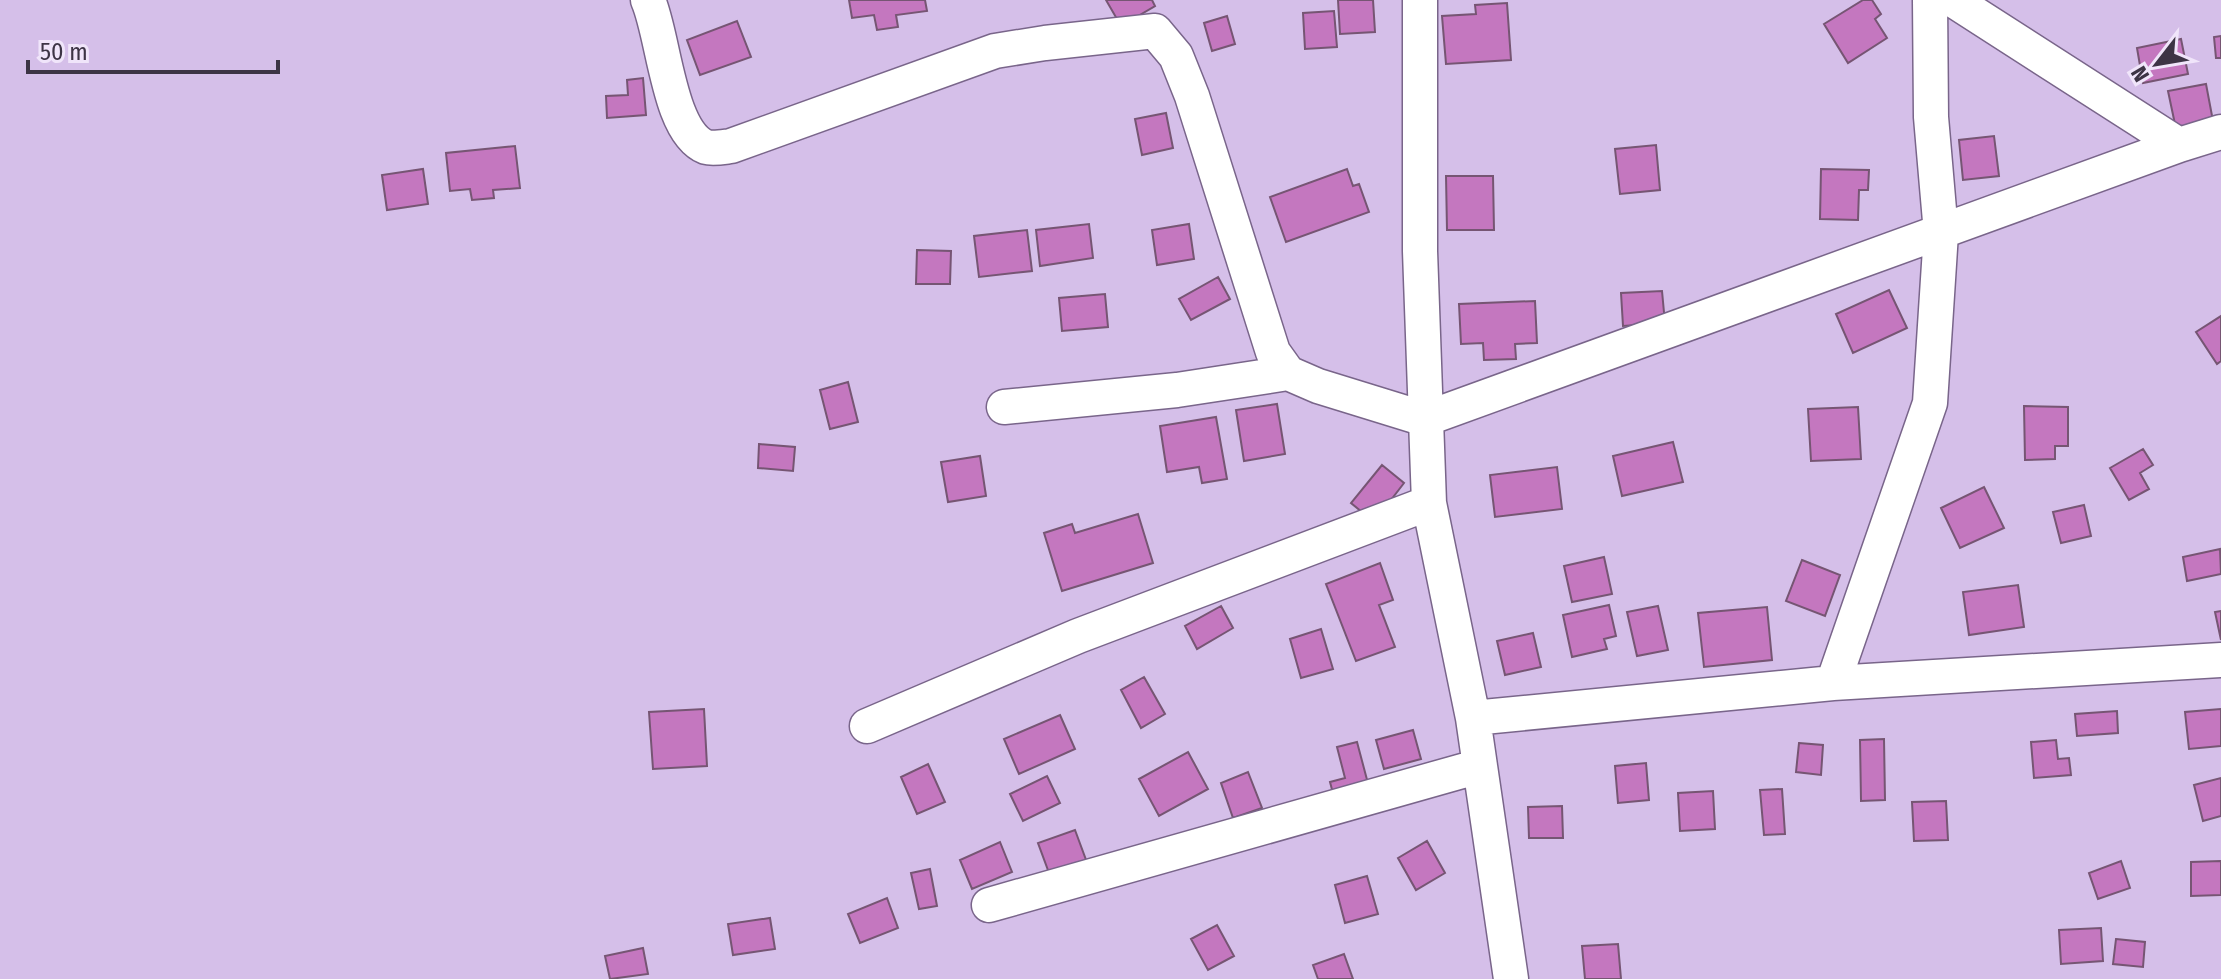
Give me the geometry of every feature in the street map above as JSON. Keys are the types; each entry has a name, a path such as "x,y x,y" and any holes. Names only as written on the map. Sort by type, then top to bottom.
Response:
{"street":[{"path":"648,0 663,49 676,111 691,137 708,148 731,146 995,51 1155,31 1176,56 1181,69 1273,352 1288,373 1318,386 1425,419 2221,132"},
{"path":"1420,0 1420,251 1429,503 1473,718 1511,979"},
{"path":"1833,683 1930,403 1941,233 1931,117 1930,0"},
{"path":"1953,0 2179,145"},
{"path":"1004,407 1177,390 1288,373"},
{"path":"867,726 1078,636 1429,503"},
{"path":"1473,718 1833,683 2221,660"},
{"path":"989,905 1480,766"}],"building":[{"path":"849,0 925,0 927,11 896,15 898,27 877,30 874,15 852,18"},
{"path":"1106,0 1152,0 1155,6 1121,26"},
{"path":"1338,0 1373,0 1375,32 1340,34"},
{"path":"1863,0 1872,0 1881,14 1875,19 1887,38 1848,63 1824,24"},
{"path":"1507,3 1511,60 1446,64 1442,16 1476,14 1475,5"},
{"path":"1334,11 1337,47 1305,49 1303,13"},
{"path":"1227,16 1235,44 1212,51 1204,23"},
{"path":"737,21 751,57 700,75 687,40"},
{"path":"2221,36 2221,58 2216,58 2214,37"},
{"path":"2181,39 2188,74 2143,83 2137,48"},
{"path":"643,78 646,115 607,118 606,96 628,95 627,80"},
{"path":"2206,84 2213,121 2176,129 2168,91"},
{"path":"1166,113 1173,148 1142,155 1135,119"},
{"path":"1994,136 1999,176 1963,180 1959,140"},
{"path":"1656,145 1660,190 1620,194 1615,149"},
{"path":"515,146 520,188 493,190 494,198 472,200 470,189 450,191 446,153"},
{"path":"423,169 428,204 387,210 382,175"},
{"path":"1347,169 1353,186 1359,184 1369,212 1286,242 1270,197"},
{"path":"1821,169 1869,170 1868,190 1859,190 1858,220 1820,219"},
{"path":"1446,176 1493,176 1494,230 1447,230"},
{"path":"1089,224 1093,258 1040,266 1036,230"},
{"path":"1189,224 1194,259 1157,265 1152,230"},
{"path":"1027,230 1032,271 979,277 974,236"},
{"path":"917,250 951,251 950,284 916,284"},
{"path":"1218,277 1230,299 1191,320 1179,299"},
{"path":"1889,290 1907,328 1853,353 1836,314"},
{"path":"1662,291 1665,323 1623,326 1621,293"},
{"path":"1105,294 1108,327 1062,331 1059,298"},
{"path":"1535,301 1537,343 1515,344 1516,359 1484,360 1483,343 1461,344 1459,304"},
{"path":"2221,316 2221,361 2217,364 2196,332"},
{"path":"848,382 858,422 830,429 820,390"},
{"path":"1277,404 1285,454 1244,461 1236,410"},
{"path":"2024,406 2068,407 2068,446 2055,446 2055,459 2025,460"},
{"path":"1858,407 1861,459 1811,461 1808,409"},
{"path":"1216,417 1227,479 1202,483 1199,467 1167,472 1160,426"},
{"path":"1673,442 1683,482 1622,496 1613,456"},
{"path":"759,444 795,447 793,471 758,468"},
{"path":"2143,449 2153,465 2140,473 2149,489 2129,500 2110,468"},
{"path":"980,456 986,496 948,502 941,462"},
{"path":"1382,465 1404,483 1374,522 1351,503"},
{"path":"1557,467 1562,509 1495,517 1490,475"},
{"path":"1984,487 2004,528 1960,548 1941,508"},
{"path":"2084,505 2091,536 2061,543 2053,512"},
{"path":"1138,514 1153,563 1062,591 1044,533 1072,524 1075,533"},
{"path":"2220,549 2221,574 2187,581 2183,557"},
{"path":"1604,557 1612,594 1572,602 1564,566"},
{"path":"1802,560 1840,575 1825,616 1786,601"},
{"path":"1380,563 1393,600 1379,605 1395,647 1356,661 1326,584"},
{"path":"2018,585 2024,627 1969,635 1963,592"},
{"path":"1609,605 1616,636 1604,639 1607,649 1572,657 1563,615"},
{"path":"1221,606 1233,628 1197,649 1185,626"},
{"path":"1658,606 1668,650 1637,656 1627,612"},
{"path":"1767,607 1772,660 1704,667 1698,613"},
{"path":"2221,611 2221,640 2215,612"},
{"path":"1321,629 1333,669 1301,678 1290,639"},
{"path":"1533,633 1541,667 1505,675 1497,641"},
{"path":"1144,677 1165,714 1141,728 1121,690"},
{"path":"704,709 707,766 653,769 649,712"},
{"path":"2221,709 2221,746 2189,749 2185,712"},
{"path":"2117,711 2118,733 2077,736 2075,714"},
{"path":"1060,715 1075,749 1019,774 1004,739"},
{"path":"1413,730 1421,759 1384,769 1376,740"},
{"path":"1884,739 1885,800 1861,801 1860,740"},
{"path":"2056,740 2058,759 2069,758 2071,775 2034,778 2031,742"},
{"path":"1357,742 1370,791 1335,801 1330,782 1345,778 1337,747"},
{"path":"1799,743 1823,745 1821,775 1796,772"},
{"path":"1188,752 1208,789 1159,816 1139,779"},
{"path":"1646,763 1649,800 1618,803 1615,766"},
{"path":"928,764 945,802 917,814 901,777"},
{"path":"1248,772 1262,808 1233,818 1221,783"},
{"path":"1047,776 1060,803 1023,821 1010,794"},
{"path":"2221,778 2221,816 2203,821 2194,785"},
{"path":"1782,789 1785,834 1764,835 1760,790"},
{"path":"1713,791 1715,829 1680,831 1678,793"},
{"path":"1946,801 1948,840 1914,841 1912,802"},
{"path":"1562,806 1563,838 1529,838 1528,807"},
{"path":"1075,830 1089,868 1052,881 1038,843"},
{"path":"1427,841 1445,873 1416,890 1398,858"},
{"path":"1000,842 1012,872 972,889 960,860"},
{"path":"2121,861 2130,888 2098,899 2089,873"},
{"path":"2221,861 2221,895 2191,896 2191,862"},
{"path":"930,869 937,906 919,909 911,873"},
{"path":"1367,876 1378,914 1345,923 1335,885"},
{"path":"887,898 898,928 860,943 848,914"},
{"path":"770,918 775,949 733,955 728,924"},
{"path":"1217,925 1234,956 1208,970 1191,939"},
{"path":"2101,928 2103,961 2061,964 2059,930"},
{"path":"2116,939 2145,942 2143,967 2113,964"},
{"path":"1618,944 1621,979 1585,979 1582,946"},
{"path":"643,948 648,974 610,979 605,956"},
{"path":"1344,954 1353,979 1318,979 1313,965"}]}
